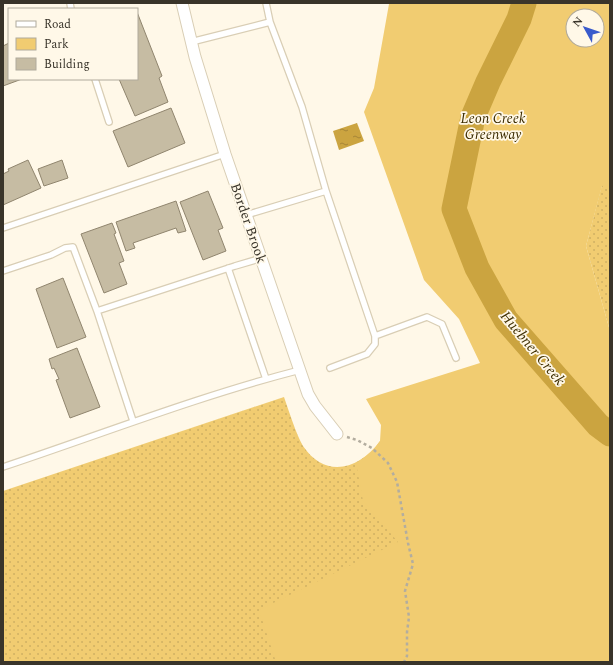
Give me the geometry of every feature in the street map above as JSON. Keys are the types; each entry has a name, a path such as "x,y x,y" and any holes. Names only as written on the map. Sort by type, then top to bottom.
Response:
{"street":[{"name":"Border Brook","path":"182,3 191,42 225,154 308,394 315,406 337,434"}],"lane":[{"path":"266,3 270,22 302,107 326,191 375,336 375,344 367,354 330,368"},
{"path":"191,42 270,22"},
{"path":"95,80 109,122"},
{"path":"3,228 225,154"},
{"path":"246,215 326,191"},
{"path":"3,271 51,255 65,248 72,247 96,311 133,421"},
{"path":"96,311 262,258"},
{"path":"228,268 268,379"},
{"path":"375,336 427,317 442,324 456,358"},
{"path":"3,467 133,421 300,370"}],"path":[{"path":"337,434 357,440 372,448 388,463 397,482 413,564 405,591 409,617 407,656 404,662"}],"green space":[{"name":"Leon Creek Greenway","path":"386,3 610,3 610,184 602,186 586,246 610,331 610,662 276,662 259,610 398,542 363,501 356,463 372,452 380,441 381,425 366,399 480,363 459,319 424,280 364,112 374,88 389,4"},
{"path":"610,174 610,331 586,246 602,185"},
{"path":"284,397 300,441 312,456 321,463 331,467 342,467 352,464 362,459 372,451 380,441 610,616 559,662 3,662 3,491"}],"water":[{"path":"357,123 364,141 339,150 333,131"}],"building":[{"path":"138,15 162,76 159,78 168,102 135,116 119,80 138,80"},
{"path":"8,44 8,80 19,80 3,86 3,46"},
{"path":"171,108 185,143 128,167 113,131"},
{"path":"28,160 41,188 3,205 3,174 9,171 8,169"},
{"path":"62,160 68,178 44,186 38,169"},
{"path":"208,191 223,228 218,230 226,251 203,260 180,202"},
{"path":"176,201 186,231 178,233 176,228 133,243 135,248 126,251 116,222"},
{"path":"112,223 116,233 114,234 124,261 119,263 127,284 104,293 81,234"},
{"path":"63,278 86,337 57,348 36,289"},
{"path":"77,348 100,407 70,418 56,380 59,379 54,368 52,369 49,359"}],"waterway":[{"name":"Huebner Creek","path":"524,3 519,19 488,82 473,117 454,209 477,268 506,320 598,425 610,434"}]}
